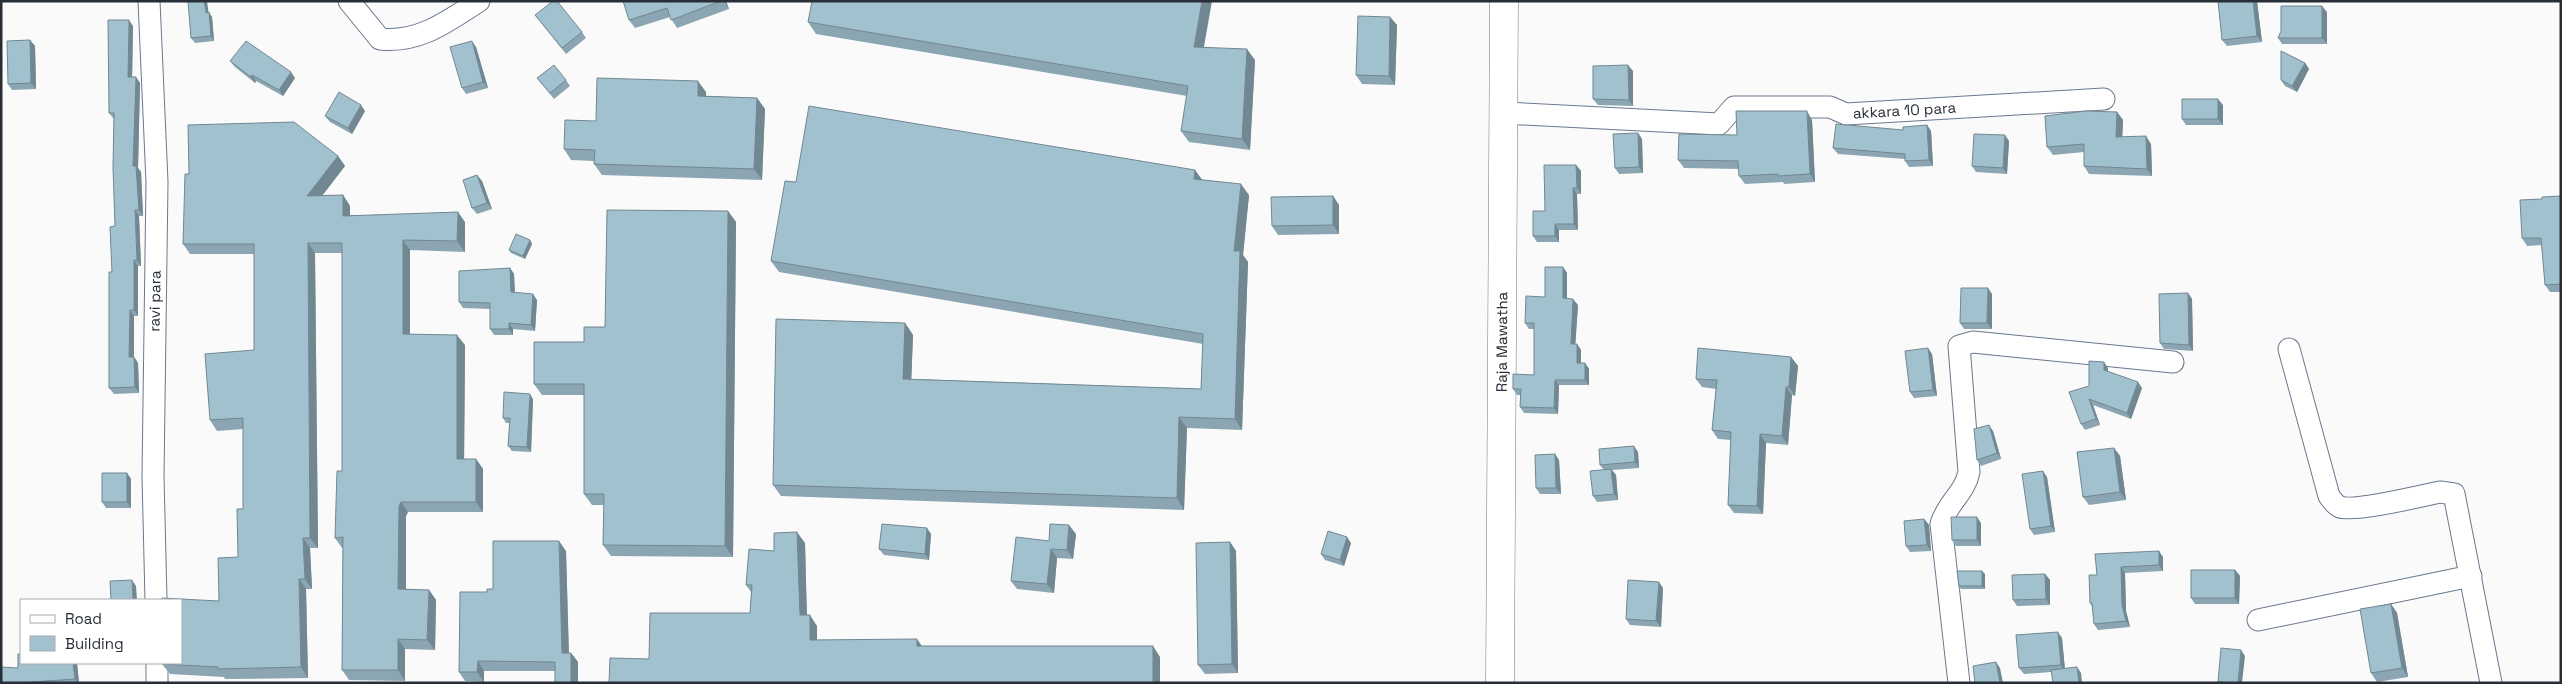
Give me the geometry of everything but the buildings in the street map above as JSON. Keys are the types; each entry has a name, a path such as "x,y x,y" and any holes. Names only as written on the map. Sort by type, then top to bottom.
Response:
{"street":[{"name":"ravi para","path":"149,1 157,182 153,476 156,599"},
{"path":"349,1 380,39 398,41 437,29 478,1"},
{"name":"Raja Mawatha","path":"1500,683 1504,1"},
{"name":"akkara 10 para","path":"1504,113 1719,124 1734,107 1830,107 1846,114 2104,99"},
{"path":"1959,683 1941,524 1945,510 1967,485 1969,472 1959,346 1973,342 2173,362"},
{"path":"2289,349 2329,496 2340,507 2354,508 2452,492 2471,576 2491,683"},
{"path":"2258,620 2471,576"},
{"path":"157,664 158,683"}]}
